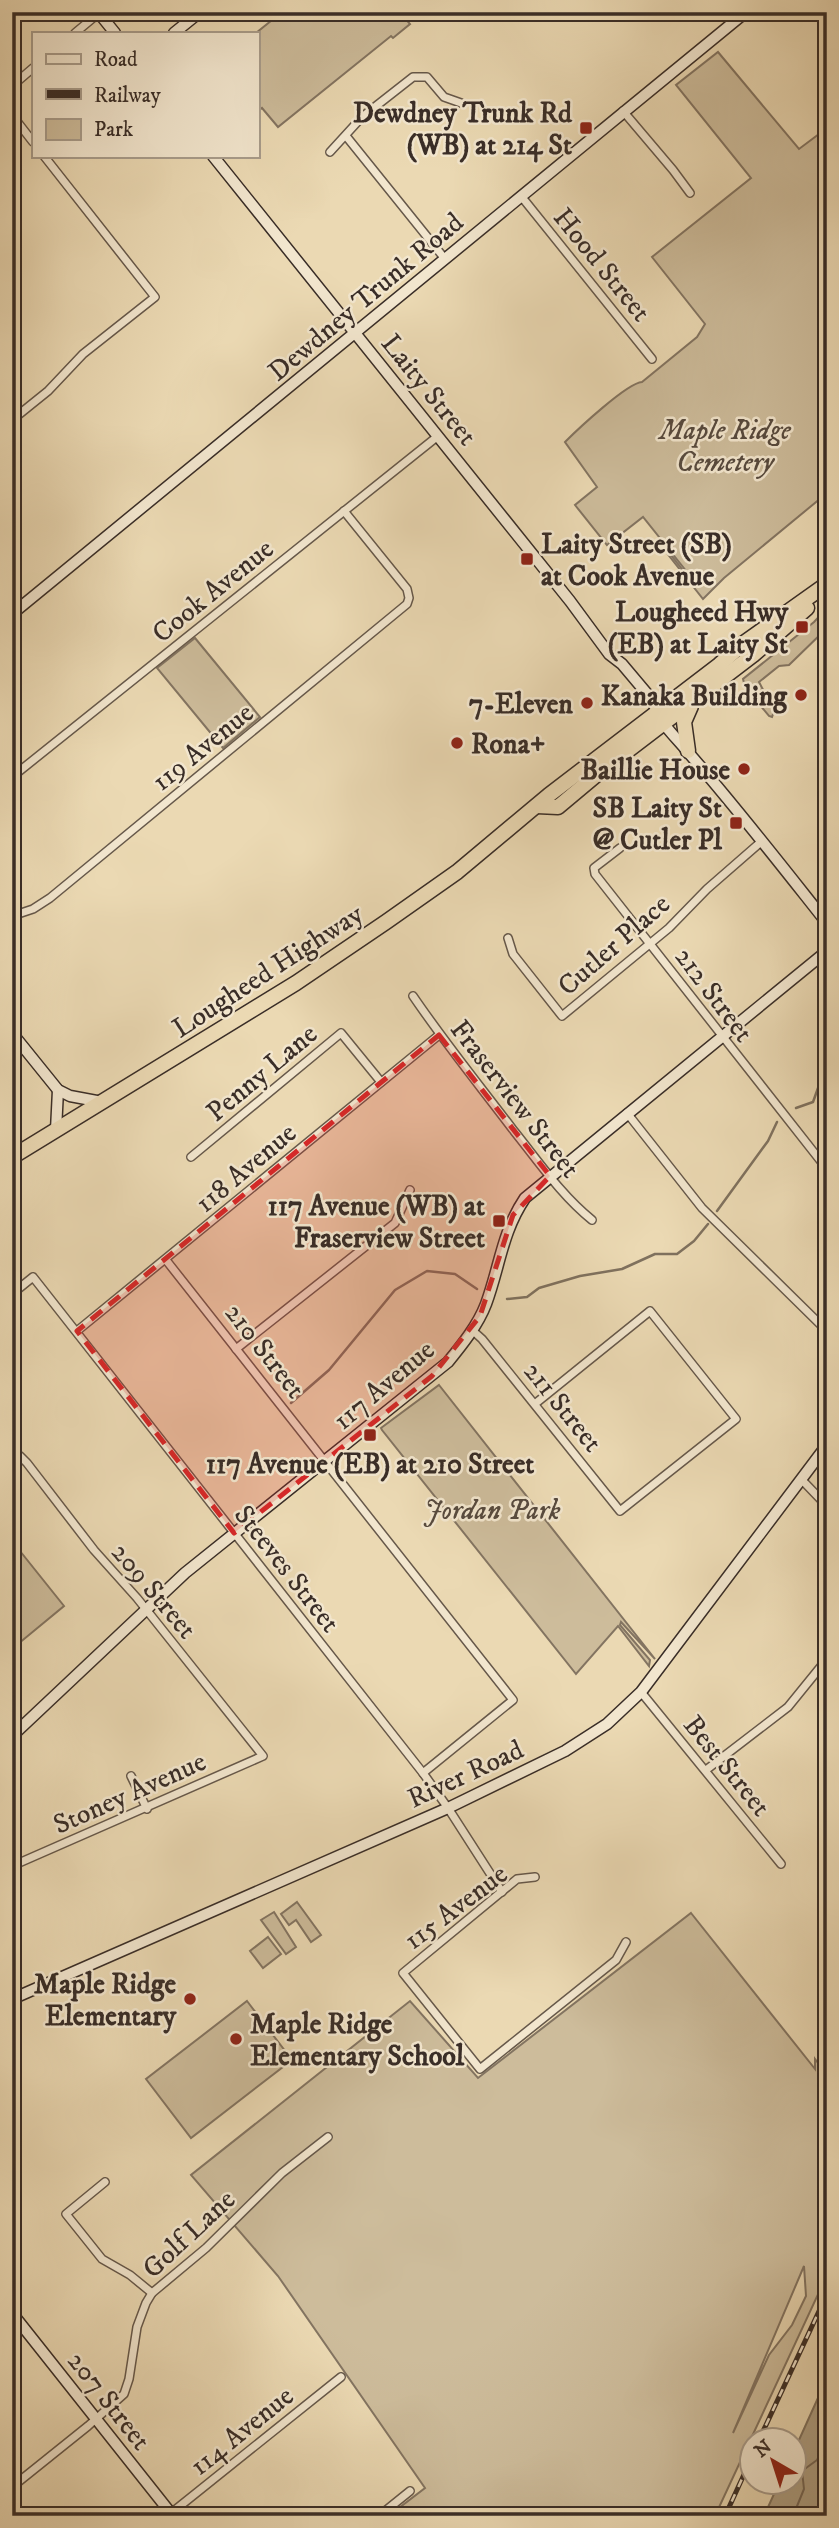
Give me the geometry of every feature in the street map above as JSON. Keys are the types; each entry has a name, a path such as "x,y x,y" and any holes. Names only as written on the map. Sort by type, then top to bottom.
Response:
{"highway":[{"name":"Lougheed Highway","path":"12,1157 296,983 457,872 537,806 558,807 659,715 744,643 827,584"},
{"name":"Lougheed Highway","path":"659,715 693,702 827,591"},
{"path":"688,751 684,722 693,702"}],"street":[{"path":"175,32 200,12"},
{"name":"Dewdney Trunk Road","path":"12,614 746,12"},
{"path":"76,32 98,13 114,32"},
{"path":"12,86 32,69"},
{"path":"330,152 362,117 413,77 426,78 444,97 461,103"},
{"path":"623,111 690,193"},
{"path":"12,115 32,141"},
{"path":"346,136 445,259"},
{"path":"12,420 48,391 82,354 155,297 46,158"},
{"name":"Laity Street","path":"215,158 570,601 609,654 614,667 659,715 827,923"},
{"name":"Hood Street","path":"521,196 652,359"},
{"name":"Cook Avenue","path":"12,777 438,436"},
{"name":"119 Avenue","path":"12,916 33,909 50,898 402,609 409,598 407,589 344,511"},
{"name":"Cutler Place","path":"508,938 513,954 562,1016 650,943 762,841"},
{"name":"212 Street","path":"620,848 594,868 594,871 827,1169"},
{"name":"117 Avenue","path":"12,1736 185,1573 439,1370 472,1330 486,1305 506,1232 513,1215 525,1198 827,951"},
{"name":"Fraserview Street","path":"413,996 439,1035 550,1176 575,1207 592,1220"},
{"path":"12,1033 58,1090 70,1096 102,1102"},
{"name":"Penny Lane","path":"191,1157 341,1033 382,1082"},
{"name":"118 Avenue","path":"77,1331 439,1035"},
{"path":"56,1130 58,1090"},
{"path":"627,1113 702,1208 827,1331"},
{"path":"236,1349 396,1223 410,1190"},
{"name":"210 Street","path":"166,1259 513,1700 423,1773"},
{"name":"Steeves Street","path":"12,1294 33,1277 423,1773 449,1808 502,1892"},
{"name":"211 Street","path":"472,1330 536,1404 620,1511 736,1419 650,1311 536,1404"},
{"name":"River Road","path":"12,1999 449,1808 589,1737 624,1710 641,1692 827,1446"},
{"name":"209 Street","path":"13,1453 27,1463 94,1550 146,1609 262,1756"},
{"path":"802,1480 827,1506"},
{"path":"706,1770 788,1707 827,1659"},
{"name":"Best Street","path":"641,1692 781,1864"},
{"name":"Stoney Avenue","path":"12,1866 147,1809 262,1756"},
{"path":"131,1776 147,1809"},
{"name":"115 Avenue","path":"535,1877 517,1879 403,1973 480,2069 616,1960 626,1942"},
{"name":"Golf Lane","path":"12,2487 96,2419 126,2390 137,2327 152,2293 206,2248 282,2173 328,2137"},
{"path":"105,2182 66,2214 102,2259 130,2275 152,2293"},
{"name":"207 Street","path":"12,2313 170,2515"},
{"name":"114 Avenue","path":"170,2515 341,2376"},
{"path":"379,2516 410,2491"}],"highlighted area":[{"path":"439,1035 550,1176 513,1215 480,1316 432,1376 234,1533 77,1331"}],"green space":[{"path":"282,12 400,12 410,24 393,38 391,36 278,127 262,108 259,110 257,32"},
{"name":"Maple Ridge Cemetery","path":"718,52 799,149 827,128 827,493 724,578 703,599 667,550 687,572 643,517 607,545 575,505 597,487 565,442 614,398 642,382 697,337 705,324 652,257 751,178 676,85"},
{"path":"827,608 827,628 789,665 779,666 759,682 774,711 772,717 769,716 745,687 743,679 814,622"},
{"path":"195,638 260,717 223,748 157,668"},
{"name":"Jordan Park","path":"439,1385 655,1659 621,1622 620,1625 650,1660 649,1666 618,1626 576,1674 382,1430 381,1428"},
{"path":"12,1541 64,1606 12,1649"},
{"path":"297,1902 321,1935 311,1942 296,1920 289,1925 281,1914"},
{"path":"274,1912 296,1947 286,1954 261,1920"},
{"path":"691,1913 815,2069 815,2059 827,2075 827,2275 757,2426 738,2426 738,2467 715,2516 406,2516 399,2508 425,2488 278,2276 191,2175 410,2001 478,2078","holes":["804,2266 806,2296 792,2325 769,2355 733,2433"]},
{"path":"268,1937 281,1954 263,1968 250,1951"},
{"path":"247,2001 292,2060 191,2138 146,2079"}],"water":[{"path":"827,2378 827,2516 764,2516 773,2496 808,2496 808,2426 805,2426"}],"waterway":[{"path":"796,1108 813,1102 827,1063"},
{"path":"717,1211 768,1141 777,1122"},
{"path":"507,1299 527,1297 539,1288 580,1276 622,1269 655,1254 677,1254 694,1241 708,1224"},
{"path":"291,1403 329,1370 395,1290 427,1271 455,1274 477,1289"}],"railway":[{"path":"766,2426 827,2294"},
{"path":"725,2516 738,2488"}],"place":[{"name":"Dewdney Trunk Rd (WB) at 214 St","path":"586,128"},
{"name":"Laity Street (SB) at Cook Avenue","path":"527,559"},
{"name":"Lougheed Hwy (EB) at Laity St","path":"802,627"},
{"name":"Kanaka Building","path":"801,695"},
{"name":"7-Eleven","path":"587,703"},
{"name":"Rona+","path":"457,743"},
{"name":"Baillie House","path":"744,769"},
{"name":"SB Laity St @ Cutler Pl","path":"736,823"},
{"name":"117 Avenue (WB) at Fraserview Street","path":"499,1221"},
{"name":"117 Avenue (EB) at 210 Street","path":"370,1435"},
{"name":"Maple Ridge Elementary","path":"190,1999"},
{"name":"Maple Ridge Elementary School","path":"236,2039"}]}
